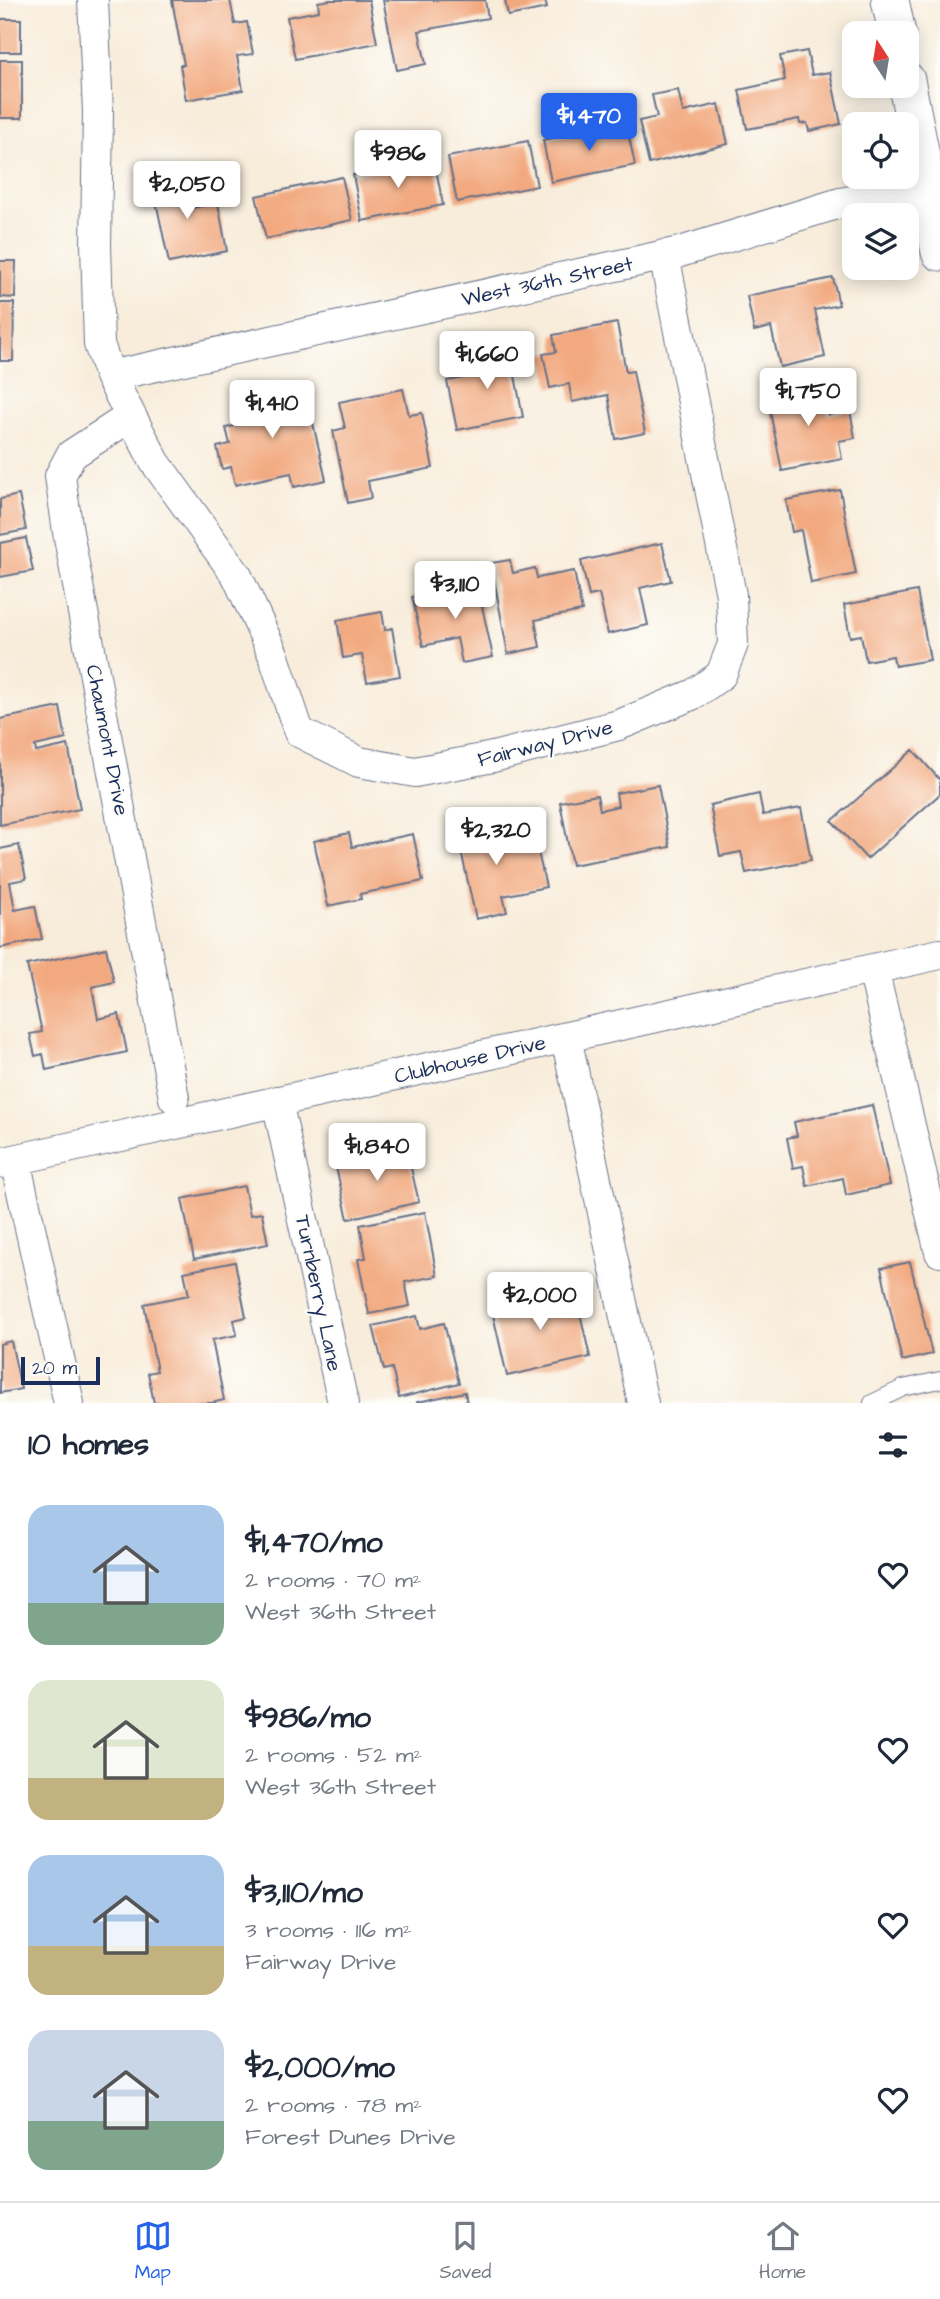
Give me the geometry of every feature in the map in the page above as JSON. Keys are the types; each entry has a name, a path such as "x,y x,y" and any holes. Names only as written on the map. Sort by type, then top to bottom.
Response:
{"street":[{"path":"93,0 99,112 96,245 99,344 110,376"},
{"path":"890,0 894,21"},
{"path":"911,98 934,186 940,252"},
{"name":"West 36th Street","path":"110,376 664,256 840,203 934,186"},
{"name":"Fairway Drive","path":"110,376 155,462 237,576 273,654 299,732 359,762 415,772 493,757 620,725 694,694 721,675 733,645 731,595 664,256"},
{"name":"Chaumont Drive","path":"131,416 71,455 60,476 68,532 174,1098"},
{"name":"Clubhouse Drive","path":"8,1161 940,954"},
{"path":"873,969 940,1252"},
{"path":"566,1037 643,1403"},
{"name":"Turnberry Lane","path":"277,1101 343,1403"},
{"path":"8,1161 69,1403"}],"lane":[{"path":"872,1403 903,1388 940,1380"}],"building":[{"path":"172,0 230,0 235,24 247,22 253,54 237,56 243,90 186,100 180,65 184,65"},
{"path":"369,0 377,43 295,59 287,17 319,11 318,2"},
{"path":"383,0 485,0 488,18 419,31 426,64 397,70"},
{"path":"505,0 545,0 547,8 508,16"},
{"path":"0,19 21,19 21,52 0,52"},
{"path":"807,51 812,75 830,72 841,124 809,131 807,123 800,124 799,119 747,129 739,90 785,80 780,56"},
{"path":"0,60 22,60 22,118 0,118"},
{"path":"678,90 683,112 719,104 728,144 649,164 639,121 657,117 652,95"},
{"path":"626,123 635,165 551,182 543,140"},
{"path":"528,141 537,186 457,202 448,157"},
{"path":"434,159 443,205 362,221 353,175"},
{"path":"184,171 191,208 218,203 227,251 169,263 151,178"},
{"path":"342,177 352,220 266,239 256,196"},
{"path":"0,261 16,261 15,298 0,297"},
{"path":"833,278 839,305 815,310 825,357 780,367 771,327 754,331 747,296"},
{"path":"0,303 14,303 13,361 0,361"},
{"path":"617,323 626,372 633,371 645,433 616,439 608,395 572,402 569,384 550,388 543,354 556,352 553,335"},
{"path":"509,345 523,417 457,430 447,381 479,375 475,352"},
{"path":"823,385 828,415 850,410 855,438 839,441 842,459 782,471 767,396"},
{"path":"294,386 300,413 310,410 326,480 294,487 291,473 235,485 231,467 222,469 217,447 230,444 226,428 238,425 233,399"},
{"path":"403,389 409,415 422,413 433,468 368,481 371,498 348,503 333,431 345,428 339,402"},
{"path":"840,490 856,574 811,583 801,530 792,532 786,500"},
{"path":"19,495 26,530 0,535 0,499"},
{"path":"26,538 33,571 0,577 0,543"},
{"path":"662,543 671,581 640,588 648,625 608,634 599,594 589,596 581,561"},
{"path":"510,560 513,573 535,568 537,578 574,571 582,611 535,620 540,647 508,654 491,563"},
{"path":"477,583 493,657 462,663 457,638 423,646 412,597"},
{"path":"917,591 930,660 895,666 893,656 866,661 861,635 850,637 844,605"},
{"path":"382,612 385,630 392,628 400,676 367,682 362,655 343,658 337,620"},
{"path":"60,707 66,739 35,746 36,752 68,745 80,809 0,825 0,719"},
{"path":"913,750 940,780 940,794 867,859 832,821"},
{"path":"658,785 670,847 572,865 560,802 597,795 600,810 618,806 616,793"},
{"path":"759,794 763,815 801,808 811,860 746,873 741,852 720,856 710,805"},
{"path":"490,816 497,851 536,843 546,887 503,896 507,912 476,919 455,823"},
{"path":"349,833 352,847 413,834 423,881 360,894 361,899 328,906 314,841"},
{"path":"19,845 26,879 10,882 15,910 35,906 42,939 0,948 0,849"},
{"path":"106,948 114,982 92,987 98,1019 119,1014 127,1052 46,1070 43,1054 35,1056 30,1034 42,1032 27,965"},
{"path":"872,1105 890,1185 846,1195 843,1178 807,1186 803,1166 793,1168 787,1138 797,1136 794,1122"},
{"path":"406,1147 419,1202 348,1219 335,1163"},
{"path":"244,1186 250,1215 262,1213 268,1244 194,1259 182,1199"},
{"path":"425,1212 437,1276 405,1282 410,1306 369,1314 358,1259 366,1258 360,1225"},
{"path":"235,1262 246,1317 234,1320 237,1335 212,1340 224,1400 211,1403 154,1403 148,1373 157,1371 144,1304 189,1295 184,1272"},
{"path":"910,1262 932,1354 902,1361 881,1268"},
{"path":"574,1287 590,1357 507,1376 491,1306"},
{"path":"417,1316 420,1329 444,1323 459,1383 399,1398 392,1368 384,1370 373,1326"},
{"path":"11,1341 21,1389 0,1393 0,1344"},
{"path":"465,1392 467,1403 417,1403 417,1402"}]}
